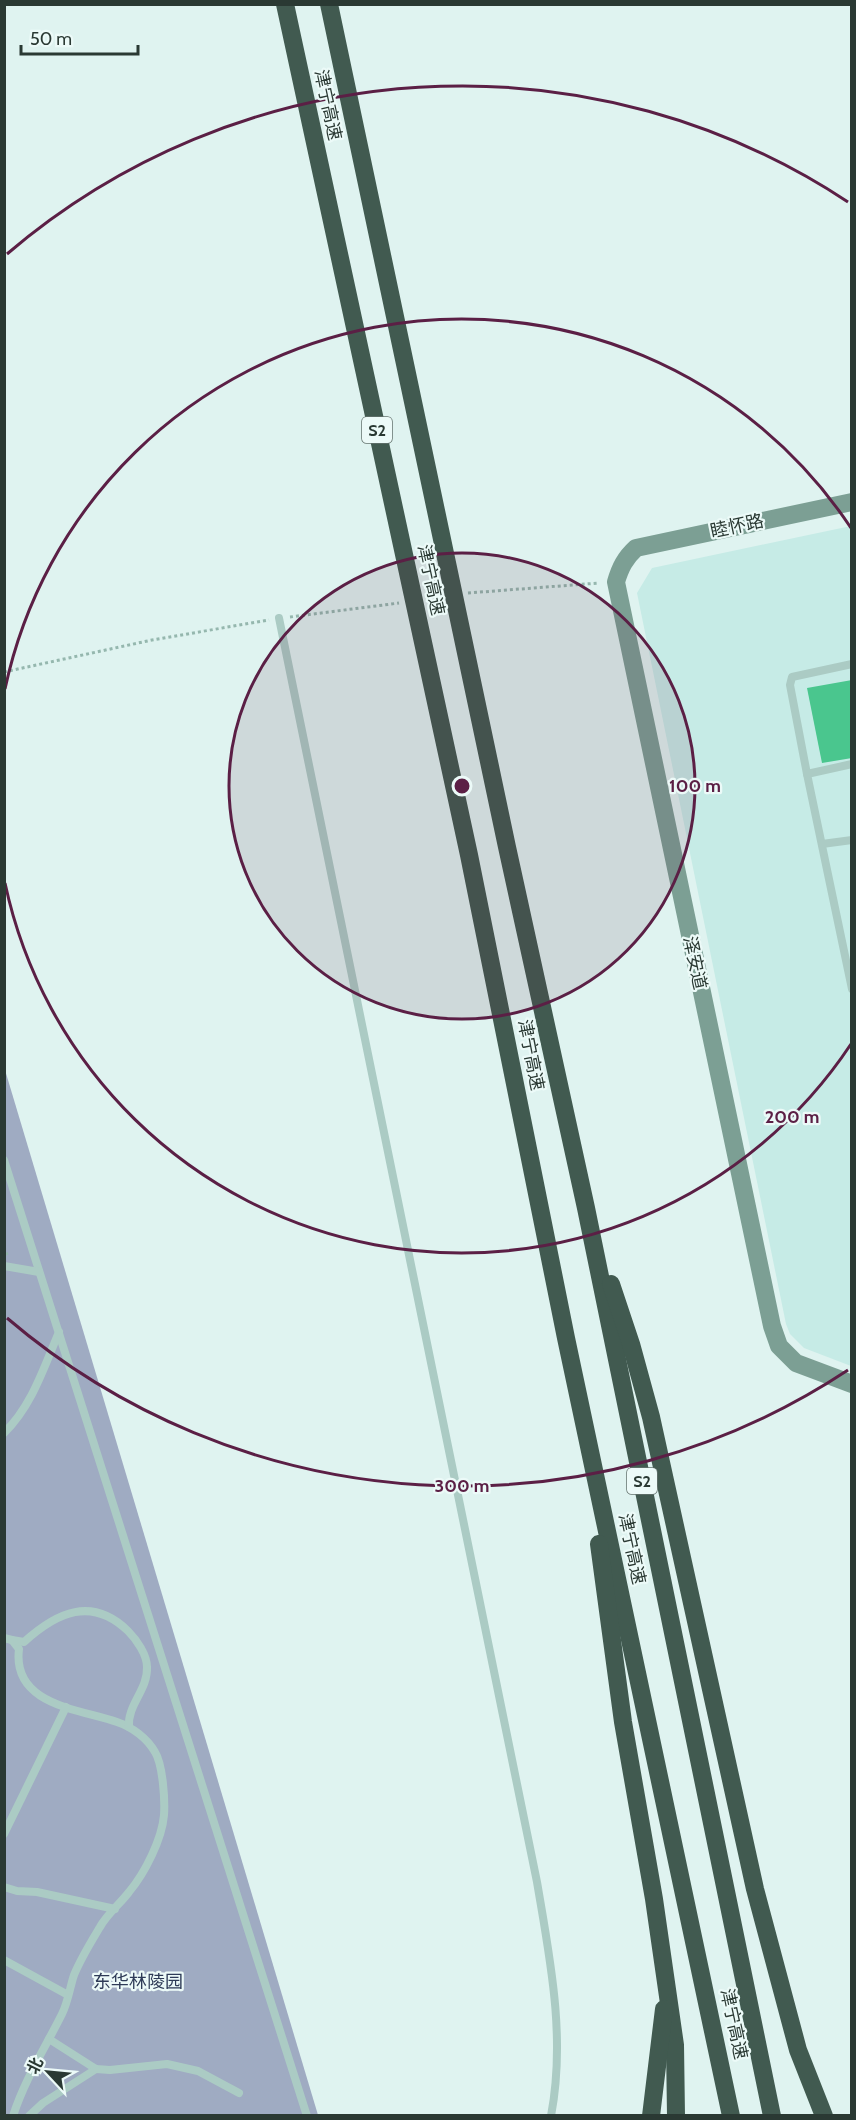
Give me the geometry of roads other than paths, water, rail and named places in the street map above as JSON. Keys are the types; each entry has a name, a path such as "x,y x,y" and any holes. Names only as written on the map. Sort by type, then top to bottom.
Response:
{"highway":[{"name":"津宁高速","path":"285,4 469,855 566,1338 731,2115"},
{"name":"津宁高速","path":"329,4 507,848 586,1208 772,2115"},
{"path":"586,1208 631,1344 651,1417 755,1889 798,2050 824,2115"},
{"path":"566,1338 594,1510 623,1722 667,1987 675,2045 676,2115"},
{"path":"651,2115 667,1987"}],"street":[{"name":"睦怀路","path":"616,582 619,570 636,548 852,502"},
{"name":"泽安道","path":"616,582 772,1326 779,1346 796,1363 852,1384"}],"lane":[{"path":"279,618 537,1882 556,2009 557,2062 550,2115"},
{"path":"852,664 792,677 790,685 852,989"},
{"path":"807,774 852,764"},
{"path":"822,844 852,840"},
{"path":"4,1160 307,2115"},
{"path":"6,1261 39,1272"},
{"path":"4,1433 14,1424 28,1402 59,1332"},
{"path":"13,2115 24,2087 64,2010 75,1973 86,1950 102,1922 131,1890 157,1844 164,1815 163,1782 157,1754 147,1742 129,1727 49,1701 27,1685 20,1667 21,1646 51,1620 82,1611 98,1612 125,1628 134,1637 147,1665 146,1682 128,1716 129,1727"},
{"path":"8,1639 21,1646"},
{"path":"4,1834 66,1707"},
{"path":"117,1722 128,1716"},
{"path":"4,1887 16,1892 38,1892 115,1909"},
{"path":"4,1960 68,1995"},
{"path":"49,2039 96,2069 110,2070 167,2064 198,2071 239,2093"},
{"path":"29,2115 43,2103 96,2069"}],"park label":[{"name":"东华林陵园","path":"138,1982"}]}
